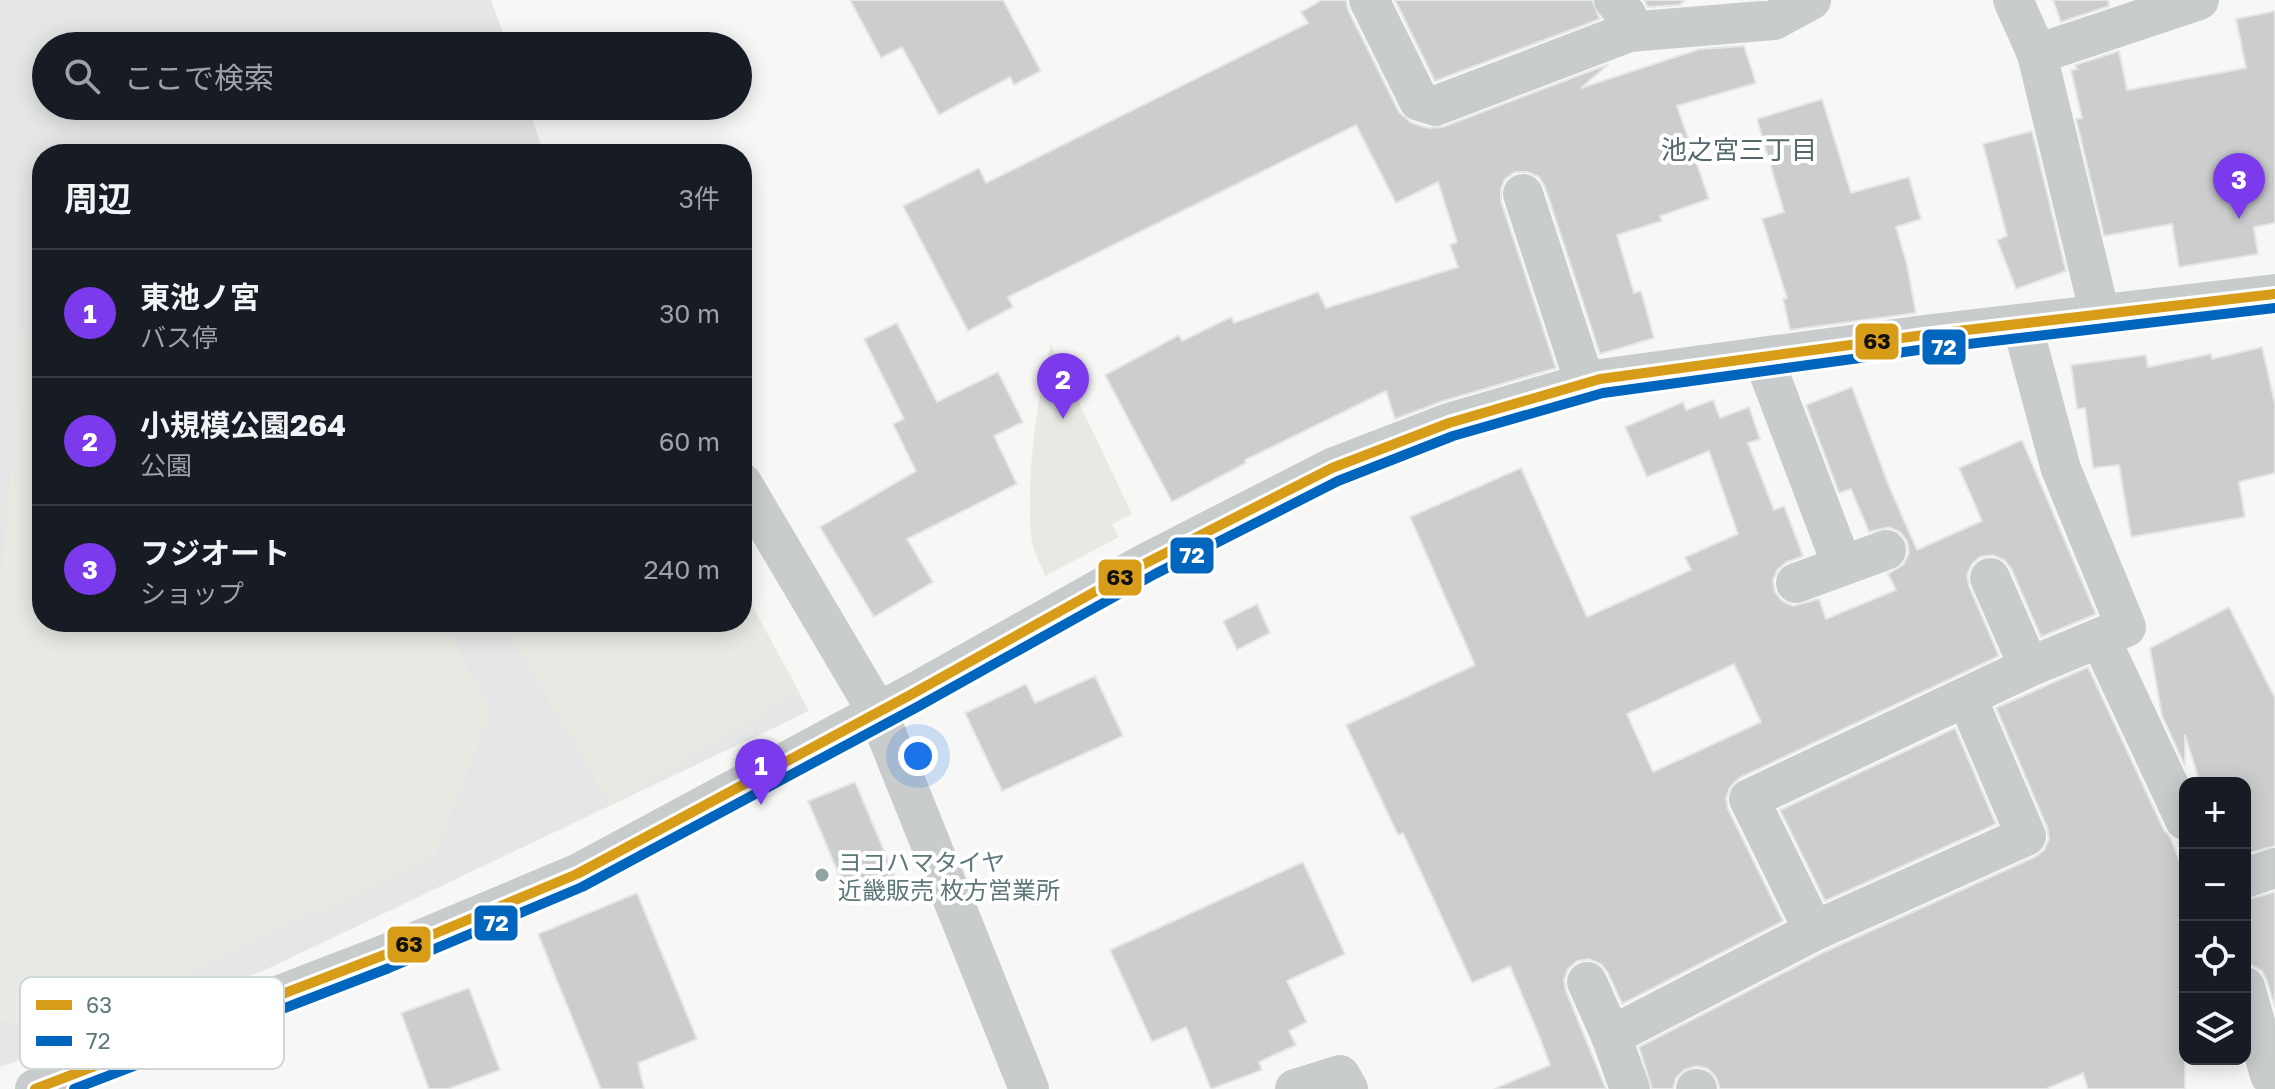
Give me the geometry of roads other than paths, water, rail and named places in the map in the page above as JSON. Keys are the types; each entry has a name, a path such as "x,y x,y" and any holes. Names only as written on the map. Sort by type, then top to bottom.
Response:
{"street":[{"path":"1369,0 1419,101 1435,106 1622,16 1765,10 1811,0"},
{"path":"2013,0 2037,54 2100,315"},
{"path":"2037,54 2199,0"},
{"path":"1523,194 1585,383"},
{"path":"284,993 577,874 878,713 1148,562 1332,468 1449,423 1585,383 1763,357 2275,294"},
{"path":"1814,931 1749,799 2029,667 2126,627 2061,469 2022,324"},
{"path":"1763,357 1842,565"},
{"path":"752,500 878,713 1029,1089"},
{"path":"1796,583 1886,550"},
{"path":"1990,578 2029,667"},
{"path":"2100,638 2179,807"},
{"path":"1611,1036 1814,931 2026,836 1967,698"},
{"path":"2251,876 2275,868"},
{"path":"1587,982 1630,1089"},
{"path":"2258,1008 2270,1075"},
{"path":"35,1089 87,1069"},
{"path":"1295,1089 1340,1075 1348,1089"}],"place":[{"name":"フジオート","path":"2239,219"},
{"name":"小規模公園264","path":"1063,419"},
{"name":"東池ノ宮","path":"761,805"},
{"name":"ヨコハマタイヤ 近畿販売 枚方営業所","path":"822,875"}],"district":[{"name":"池之宮三丁目","path":"1739,149"}]}
